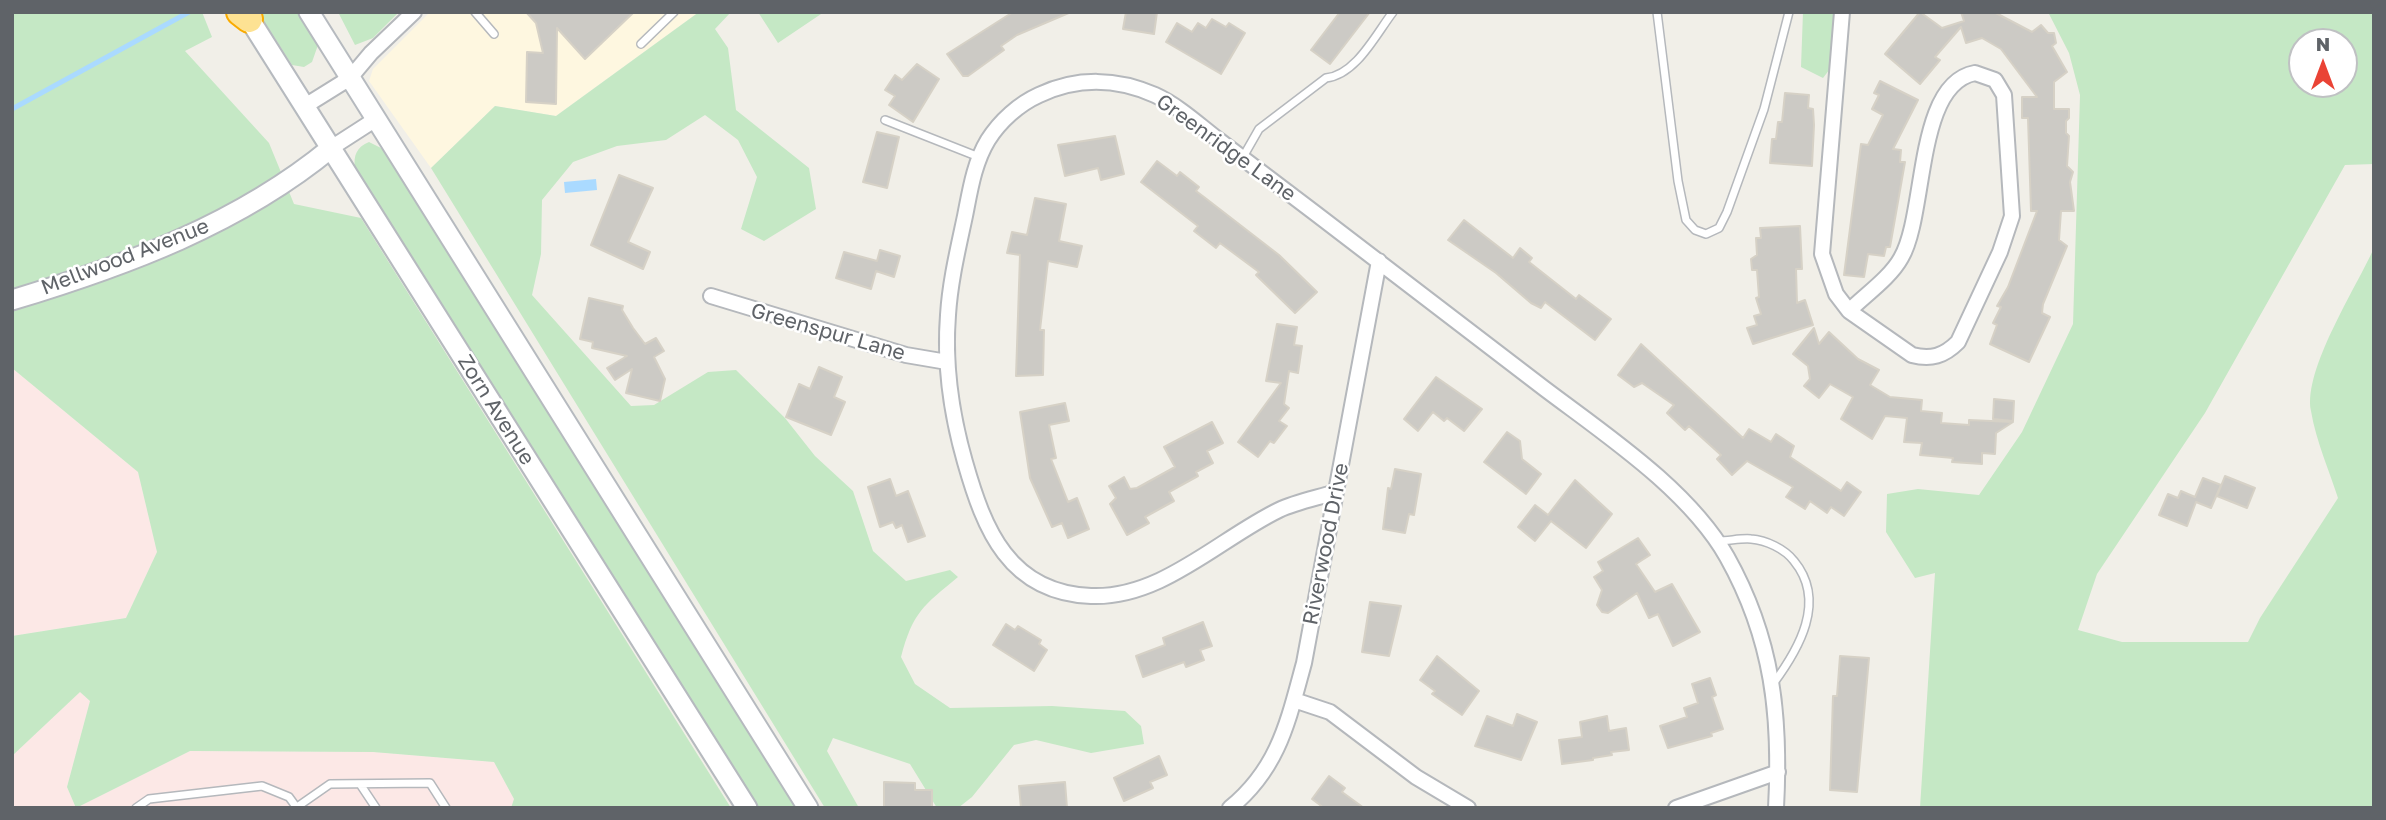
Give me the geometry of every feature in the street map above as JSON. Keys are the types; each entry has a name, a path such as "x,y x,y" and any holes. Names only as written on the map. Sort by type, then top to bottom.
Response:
{"main road":[{"path":"309,12 808,808"},
{"name":"Zorn Avenue","path":"245,14 747,808"},
{"name":"Mellwood Avenue","path":"12,300 81,278 176,241 279,186 331,148"}],"street":[{"path":"305,106 350,78 371,53 414,12"},
{"path":"1842,12 1822,254 1836,294 1849,312 1912,355 1937,357 1958,342 2000,252 2012,216 2004,95 1995,80 1985,75 1965,75 1956,81 1936,110 1918,192 1913,230 1905,250 1900,260 1849,312"},
{"name":"Greenridge Lane","path":"1336,492 1280,510 1156,581 1134,590 1093,596 1054,588 1026,574 1008,559 984,523 950,405 948,312 956,257 979,158 994,131 1025,102 1068,85 1108,81 1157,96 1378,261 1667,485 1726,555 1757,626 1772,685 1779,740 1776,808"},
{"name":"Mellwood Avenue","path":"331,148 376,119"},
{"name":"Riverwood Drive","path":"1230,808 1251,791 1266,772 1283,736 1294,700 1336,492 1378,261"},
{"name":"Greenspur Lane","path":"711,296 906,355 947,362"},
{"path":"1294,700 1331,712 1416,777 1468,808"},
{"path":"1676,808 1778,772"}],"lane":[{"path":"475,12 494,34"},
{"path":"641,44 674,12"},
{"path":"1242,158 1259,129 1326,78 1336,77 1353,64 1393,12"},
{"path":"1657,12 1678,181 1686,220 1695,230 1706,234 1719,228 1727,212 1764,109 1789,12"},
{"path":"885,120 979,158"},
{"path":"1716,542 1753,539 1777,547 1789,554 1807,583 1809,609 1802,637 1772,685"},
{"path":"135,808 149,799 261,786 289,797 297,807 330,784 430,783 446,808"},
{"path":"360,784 376,808"}],"shaded area":[{"path":"430,12 699,12 556,116 495,106 431,168 369,81 373,69"},
{"path":"12,368 138,472 157,552 126,618 12,636"},
{"path":"80,692 90,701 67,787 76,808 12,808 12,756"},
{"path":"190,751 373,752 494,762 514,799 511,808 76,808"}],"green space":[{"path":"202,12 212,37 185,51 269,143 294,204 361,218 731,808 511,808 514,799 494,762 373,752 190,751 76,808 67,787 90,701 80,692 12,756 12,636 126,618 157,552 138,472 12,368 12,14"},
{"path":"258,12 298,12 318,45 312,62 304,67 292,65"},
{"path":"338,12 399,12 373,38 355,45"},
{"path":"699,12 731,12 715,29 728,48 736,110 809,168 816,209 764,241 741,229 757,177 738,140 705,115 666,140 617,146 573,162 542,200 541,254 532,295 631,406 654,405 708,372 736,370 785,418 815,456 853,491 873,551 906,581 950,570 958,577 928,603 910,630 901,657 915,684 950,708 1052,706 1125,711 1141,726 1144,744 1091,753 1036,740 1014,745 972,797 958,808 937,808 910,764 833,738 827,751 859,808 825,808 431,168 495,106 556,116"},
{"path":"758,12 824,12 778,43"},
{"path":"1803,12 1841,12 1833,65 1823,78 1801,67"},
{"path":"2048,12 2374,12 2374,164 2345,165 2205,413 2097,574 2078,630 2122,642 2248,642 2260,618 2338,498 2316,433 2311,411 2311,394 2323,352 2374,248 2374,808 1920,808 1935,573 1915,578 1886,532 1887,494 1918,489 1979,495 2022,432 2073,324 2080,95 2069,53"},
{"path":"369,142 383,149 799,808 756,808 355,169 357,152"}],"water":[{"path":"596,179 597,190 565,193 564,182"}],"building":[{"path":"526,12 634,12 585,59 557,28 556,104 526,102 527,52 543,53 536,23"},
{"path":"1013,12 1071,12 1017,35 1001,46 1004,50 968,76 963,76 947,54"},
{"path":"1126,12 1157,12 1154,34 1123,29"},
{"path":"1340,12 1370,12 1330,64 1311,50"},
{"path":"1920,12 1942,28 1964,21 1961,12 1994,12 2032,32 2041,25 2048,33 2054,33 2056,43 2052,46 2067,72 2054,82 2054,109 2069,109 2069,118 2066,121 2066,133 2069,136 2067,166 2073,172 2070,182 2074,211 2061,211 2059,240 2067,246 2043,304 2042,313 2050,317 2029,362 1990,344 1997,325 1993,323 2001,307 1997,306 2008,287 2037,211 2031,211 2028,118 2022,118 2022,97 2037,97 2001,49 1982,38 1966,43 1961,27 1935,57 1940,60 1920,84 1885,54"},
{"path":"1212,19 1226,27 1229,23 1245,33 1221,74 1166,42 1177,23 1192,32 1198,23 1206,28"},
{"path":"917,64 939,79 913,122 889,105 895,96 885,90 895,75 902,80"},
{"path":"1880,81 1918,100 1893,149 1901,150 1900,162 1905,162 1890,247 1886,247 1884,256 1868,254 1864,277 1844,275 1861,144 1868,145 1883,115 1872,109 1879,95 1874,93"},
{"path":"1785,93 1809,95 1808,108 1813,109 1814,125 1812,166 1770,163 1772,139 1776,139 1778,122 1782,122"},
{"path":"877,132 899,137 887,188 863,182"},
{"path":"1115,136 1124,174 1101,180 1098,168 1065,176 1058,145"},
{"path":"1157,161 1177,176 1180,172 1199,187 1196,191 1279,255 1317,292 1295,313 1256,275 1259,272 1220,243 1216,248 1194,231 1198,226 1141,182"},
{"path":"619,175 653,188 628,242 650,252 643,269 591,245"},
{"path":"1035,198 1066,204 1059,241 1082,246 1077,267 1048,261 1040,330 1044,330 1043,375 1016,376 1020,255 1007,253 1012,232 1027,235"},
{"path":"1464,220 1513,258 1520,248 1532,258 1529,262 1576,299 1579,295 1611,319 1595,340 1545,302 1541,308 1531,303 1496,273 1448,240"},
{"path":"1800,226 1802,269 1796,269 1797,303 1805,300 1813,325 1753,344 1747,328 1757,325 1754,316 1761,314 1756,298 1759,297 1757,270 1752,270 1751,259 1757,255 1756,238 1761,238 1760,228"},
{"path":"880,250 900,256 894,277 876,271 871,289 836,278 844,252 877,261"},
{"path":"589,298 623,306 622,310 645,344 656,338 664,351 654,357 665,379 660,401 626,393 632,369 615,380 607,368 627,356 592,348 593,342 580,339"},
{"path":"1277,324 1297,327 1294,345 1302,346 1298,373 1289,371 1284,404 1289,408 1279,421 1287,426 1274,443 1270,441 1258,457 1238,442 1281,383 1266,381"},
{"path":"1814,328 1819,344 1829,332 1858,359 1879,370 1870,385 1890,397 1922,400 1921,411 1942,413 1941,423 1969,425 1969,420 2013,422 1996,433 1995,454 1982,453 1982,464 1952,462 1953,458 1920,455 1922,443 1904,442 1907,418 1885,416 1872,439 1841,419 1853,397 1830,384 1819,398 1804,386 1810,379 1808,366 1793,354"},
{"path":"1641,344 1743,438 1749,429 1771,442 1776,434 1794,446 1790,457 1841,491 1847,482 1861,492 1844,516 1831,507 1827,513 1810,501 1805,509 1786,497 1793,487 1747,461 1732,475 1717,459 1721,455 1689,426 1685,430 1667,413 1674,405 1642,383 1634,387 1618,375"},
{"path":"819,367 842,377 834,397 845,402 831,435 786,417 799,384 810,389"},
{"path":"1436,377 1482,409 1464,431 1447,418 1444,421 1433,412 1418,431 1404,419"},
{"path":"1994,399 2014,401 2013,421 1993,419"},
{"path":"1065,403 1069,421 1049,425 1056,458 1051,459 1068,502 1077,498 1089,529 1068,538 1062,523 1052,527 1030,478 1020,412"},
{"path":"1212,422 1223,443 1207,451 1213,463 1196,472 1198,476 1169,492 1174,501 1145,517 1149,523 1127,535 1110,504 1116,498 1109,486 1124,477 1130,489 1137,488 1175,467 1164,447"},
{"path":"1507,432 1520,441 1522,459 1541,474 1526,494 1484,462"},
{"path":"1395,469 1421,474 1414,515 1409,514 1405,533 1383,529 1388,488 1391,489"},
{"path":"2225,476 2255,488 2247,508 2217,496"},
{"path":"2203,478 2221,485 2211,508 2196,502 2187,526 2159,515 2168,494 2178,498 2181,491 2195,497"},
{"path":"890,479 896,496 908,491 925,536 908,542 902,525 896,528 893,522 880,527 868,487"},
{"path":"1575,480 1612,514 1586,548 1551,521 1535,541 1518,527 1535,505 1548,515"},
{"path":"1638,538 1650,555 1636,564 1655,592 1672,584 1700,632 1673,646 1658,614 1649,618 1637,593 1608,613 1602,612 1597,605 1602,590 1594,577 1603,571 1598,562"},
{"path":"1370,602 1401,606 1389,656 1362,652"},
{"path":"1203,622 1212,646 1200,650 1204,660 1186,667 1184,662 1143,677 1136,656 1165,645 1163,638"},
{"path":"1006,624 1015,630 1018,626 1041,640 1039,644 1047,650 1034,671 993,645"},
{"path":"1437,656 1479,691 1462,715 1432,694 1435,691 1420,680"},
{"path":"1840,656 1869,658 1857,792 1830,790 1833,696 1837,696"},
{"path":"1710,678 1716,695 1712,697 1723,729 1711,733 1712,736 1668,748 1660,726 1687,717 1684,708 1698,703 1692,684"},
{"path":"1517,714 1537,722 1521,760 1475,746 1487,716 1513,726"},
{"path":"1607,716 1609,731 1626,728 1629,750 1611,752 1612,755 1593,760 1562,764 1559,740 1582,737 1580,722"},
{"path":"1159,756 1167,775 1150,782 1153,788 1124,801 1114,778"},
{"path":"1329,776 1345,788 1342,792 1364,808 1324,808 1312,799"},
{"path":"884,782 915,783 915,790 932,790 932,808 884,808"},
{"path":"1065,782 1067,808 1021,808 1019,786"}],"waterway":[{"path":"12,109 189,12"}]}
